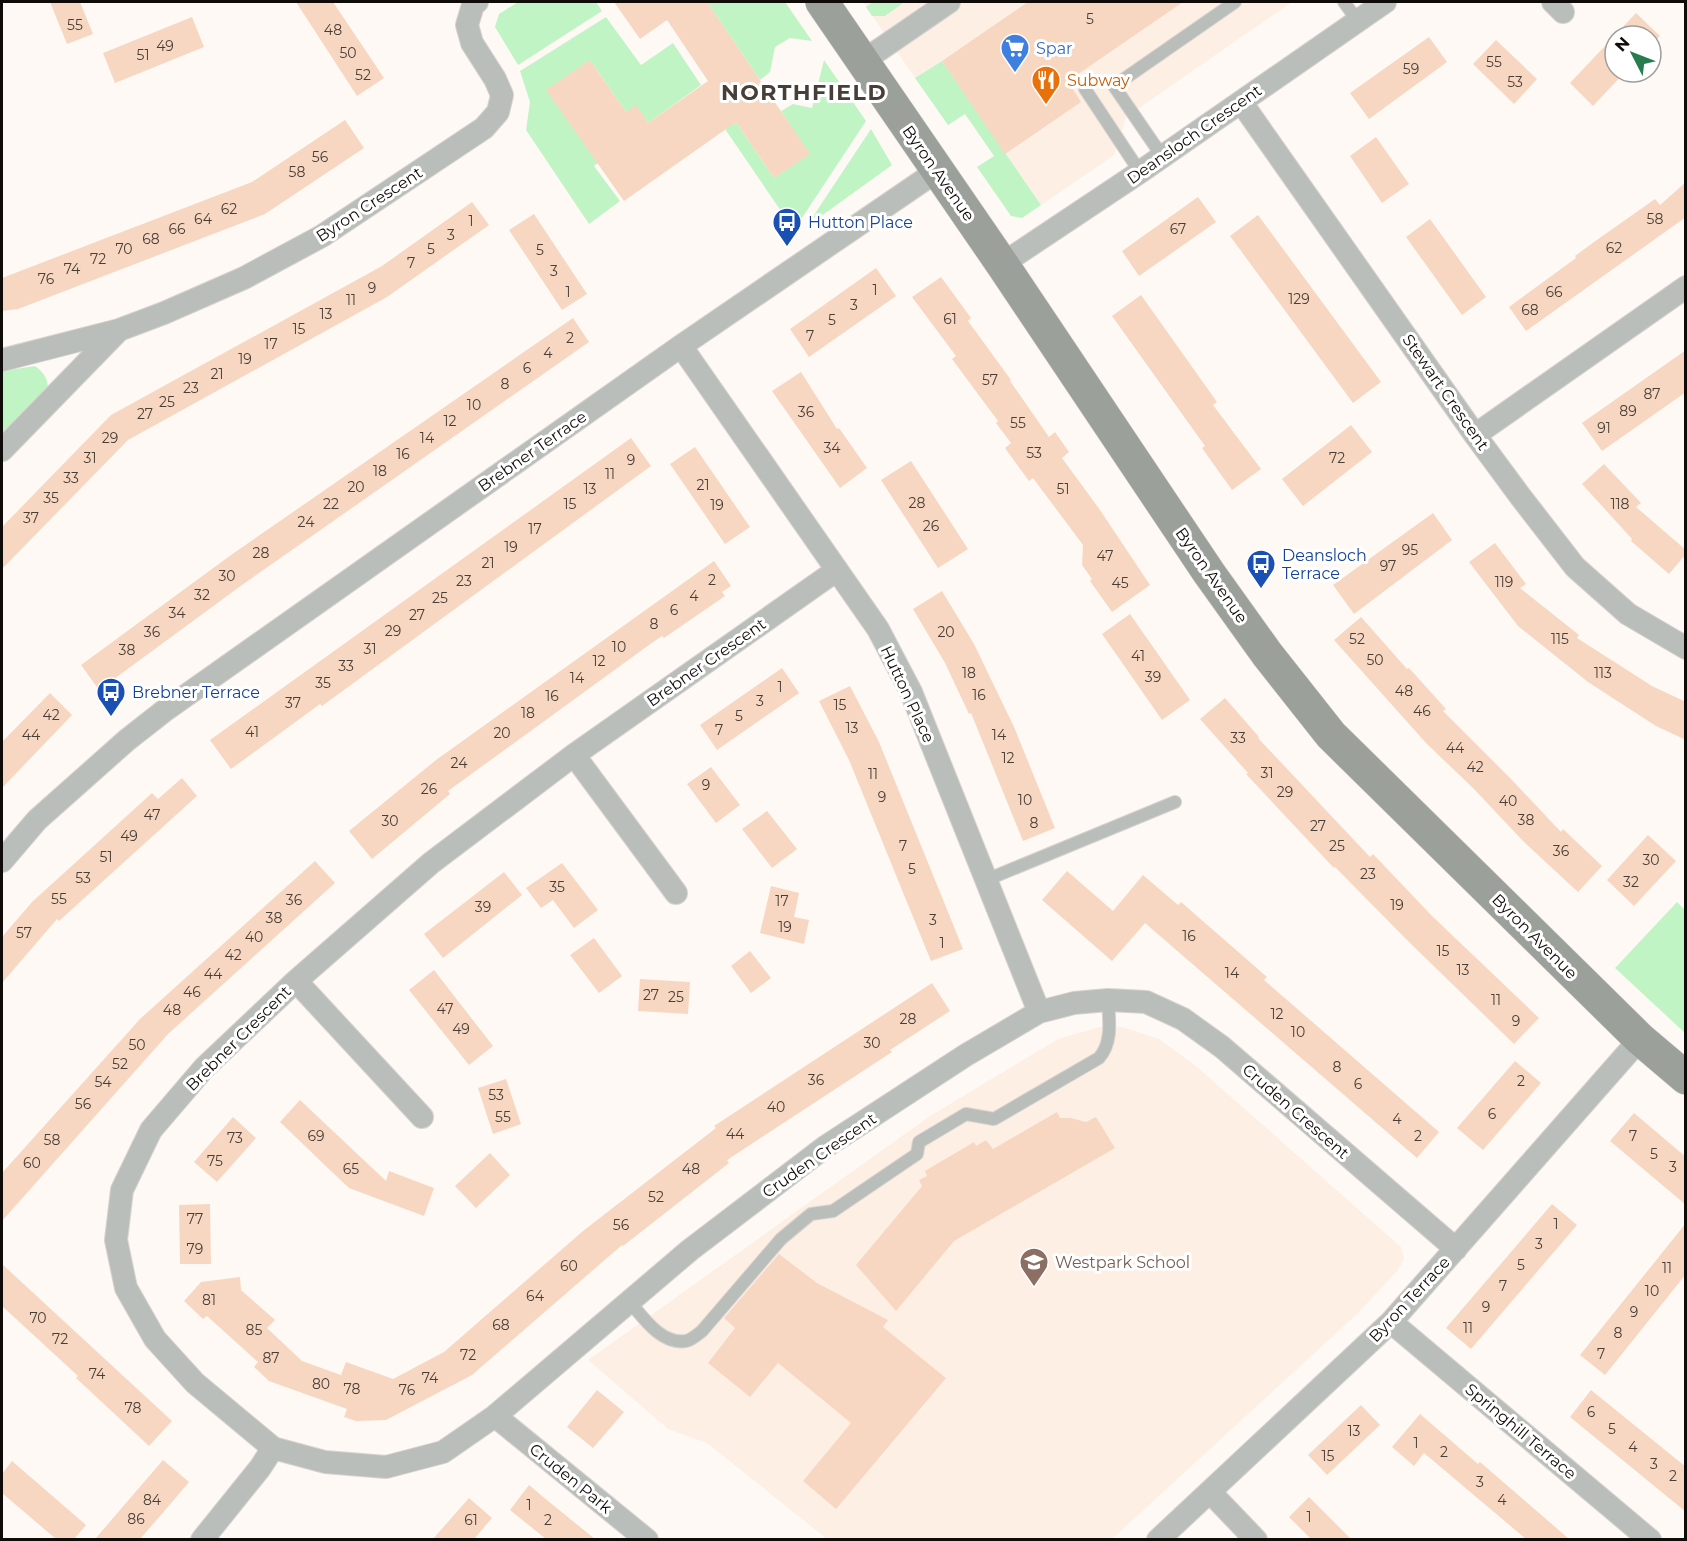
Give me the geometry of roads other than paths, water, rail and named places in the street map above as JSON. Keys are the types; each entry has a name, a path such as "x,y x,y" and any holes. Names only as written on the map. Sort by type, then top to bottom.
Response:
{"street":[{"name":"Byron Crescent","path":"2,360 119,330 244,278 322,236 484,128 498,112 502,95 495,79 472,43 467,25 473,5 477,2"},
{"name":"Byron Avenue","path":"822,2 1002,264 1209,573 1266,654 1331,735 1640,1039 1686,1078"},
{"path":"863,61 949,2"},
{"name":"Deansloch Crescent","path":"1002,264 1241,102 1351,10 1385,2"},
{"name":"Stewart Crescent","path":"1241,102 1475,435 1575,567 1628,615 1686,648"},
{"name":"Brebner Terrace","path":"2,861 37,820 127,740 164,711 681,346 937,171"},
{"path":"1475,435 1686,287"},
{"name":"Byron Crescent","path":"2,450 119,330"},
{"name":"Hutton Place","path":"681,346 878,629 911,692 1039,1012"},
{"name":"Brebner Crescent","path":"273,1448 195,1383 155,1340 126,1288 116,1240 122,1190 151,1130 204,1068 296,981 431,863 574,754 837,570"},
{"path":"574,754 676,893"},
{"name":"Brebner Crescent","path":"296,981 422,1117"},
{"name":"Cruden Crescent","path":"273,1448 325,1462 386,1467 443,1452 495,1416 690,1250 825,1147 966,1055 1039,1012 1074,1002 1108,1000 1146,1002 1183,1019 1214,1041 1456,1249"},
{"name":"Byron Terrace","path":"1158,1539 1391,1322 1640,1039"},
{"name":"Springhill Terrace","path":"1391,1322 1650,1539"},
{"name":"Cruden Park","path":"495,1416 647,1539"},
{"path":"202,1539 260,1468 273,1448"},
{"path":"1210,1492 1256,1539"}],"lane":[{"path":"1162,156 1114,86 1235,2"},
{"path":"1085,89 1140,172"},
{"path":"986,880 1175,802"},
{"path":"629,1300 658,1333 672,1341 688,1341 702,1331 781,1239 811,1214 833,1211 917,1154 919,1142 966,1114 994,1119 1099,1058 1107,1049 1110,1027 1108,1000"}],"place":[{"name":"Spar","path":"1015,74"},
{"name":"Subway","path":"1046,106"},
{"name":"Hutton Place","path":"787,248"},
{"name":"Deansloch Terrace","path":"1261,590"},
{"name":"Brebner Terrace","path":"111,718"},
{"name":"Westpark School","path":"1034,1288"}],"district":[{"name":"NORTHFIELD","path":"804,92"}]}
